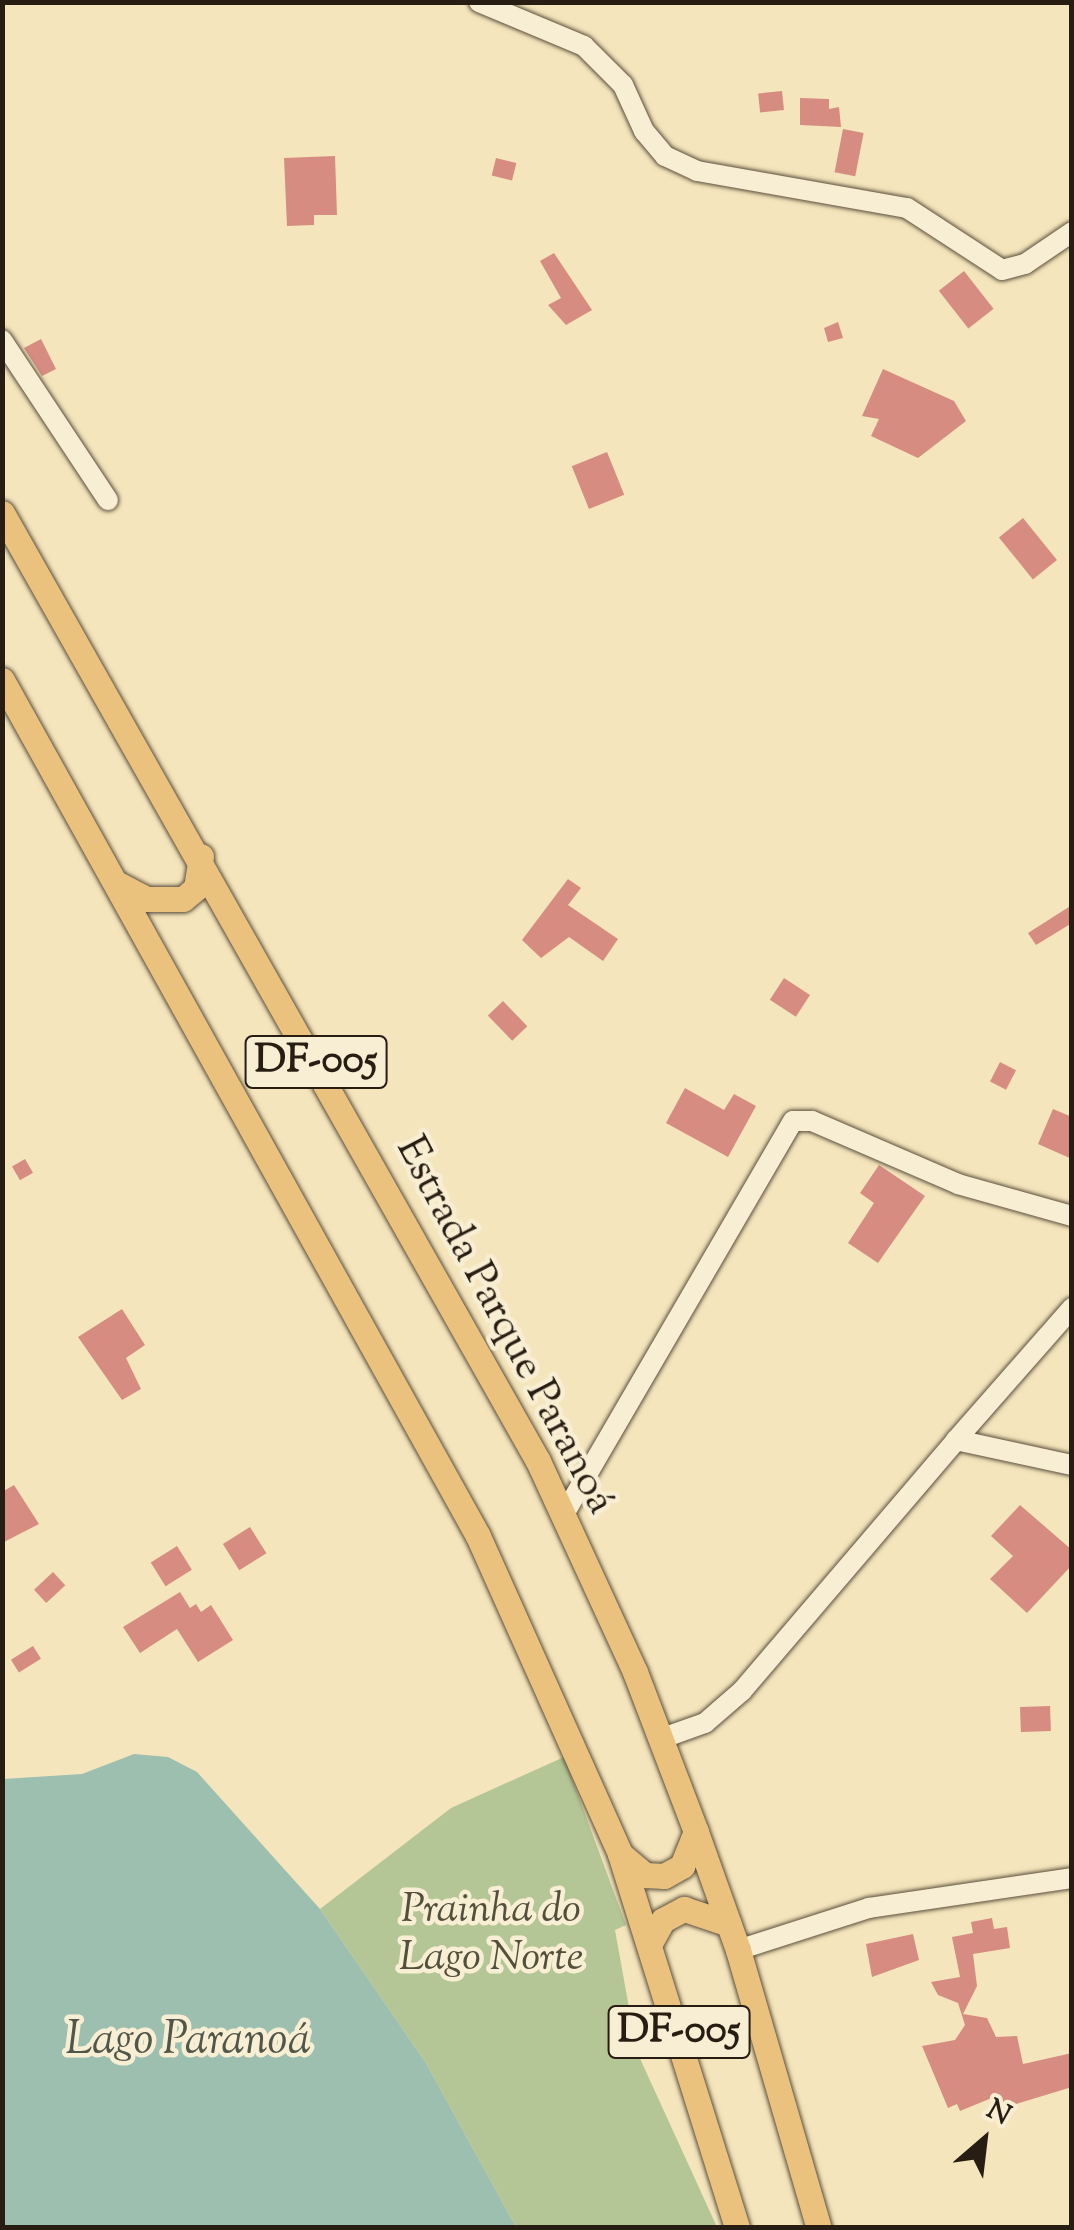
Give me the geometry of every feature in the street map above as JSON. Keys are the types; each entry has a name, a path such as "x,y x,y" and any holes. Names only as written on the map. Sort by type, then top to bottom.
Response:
{"main road":[{"name":"Estrada Parque Paranoá","path":"2,513 201,856 564,1516 660,1739 730,1924 819,2228"},
{"name":"DF-005","path":"2,680 120,885 478,1536 620,1854 737,2228"},
{"path":"120,885 146,899 182,900 196,888 201,856"},
{"path":"620,1854 646,1875 664,1876 682,1866 696,1832"},
{"path":"650,1943 663,1920 684,1909 730,1924"}],"street":[{"path":"478,2 500,7 584,46 623,85 644,131 666,156 697,171 907,208 1002,270 1026,264 1072,232"},
{"path":"2,340 108,500"},
{"path":"564,1516 793,1121 812,1121 958,1184 1072,1216"},
{"path":"660,1739 705,1723 742,1692 1072,1308"},
{"path":"956,1440 1072,1465"},
{"path":"738,1950 868,1908 1072,1878"}],"green space":[{"name":"Prainha do Lago Norte","path":"564,1757 626,1925 615,1930 637,2052 717,2227 516,2227 426,2063 320,1909 451,1808"}],"water":[{"name":"Lago Paranoá","path":"134,1754 168,1757 197,1772 320,1909 426,2063 516,2227 3,2227 3,1779 82,1774"}],"building":[{"path":"782,91 784,110 760,112 758,94"},
{"path":"800,98 829,99 829,109 839,107 841,127 800,125"},
{"path":"843,129 864,133 855,176 835,172"},
{"path":"335,156 337,215 314,215 314,225 287,226 284,158"},
{"path":"496,158 516,163 512,181 492,175"},
{"path":"554,253 592,310 566,325 548,305 561,298 540,261"},
{"path":"964,271 994,309 968,329 939,291"},
{"path":"838,322 843,338 828,342 824,328"},
{"path":"41,339 56,369 42,376 24,348"},
{"path":"883,369 954,401 966,421 918,458 871,436 879,419 862,416"},
{"path":"607,452 624,495 589,509 572,466"},
{"path":"1023,518 1057,560 1033,579 999,538"},
{"path":"568,879 581,888 568,905 618,939 603,961 569,937 541,958 522,940"},
{"path":"1072,905 1072,923 1036,945 1028,933"},
{"path":"784,978 810,995 796,1017 770,1000"},
{"path":"503,1001 527,1026 512,1041 488,1016"},
{"path":"1000,1062 1016,1070 1006,1090 990,1082"},
{"path":"685,1088 724,1110 734,1094 756,1106 728,1157 666,1123"},
{"path":"1053,1109 1072,1117 1072,1159 1038,1144"},
{"path":"25,1159 33,1173 20,1180 12,1166"},
{"path":"879,1165 925,1196 878,1263 848,1243 874,1203 860,1193"},
{"path":"122,1309 145,1345 126,1358 141,1389 122,1400 78,1337"},
{"path":"14,1485 39,1524 2,1543 2,1492"},
{"path":"1020,1505 1072,1550 1072,1565 1027,1613 990,1579 1013,1556 991,1536"},
{"path":"250,1527 266,1553 239,1570 223,1544"},
{"path":"177,1546 192,1570 166,1586 151,1562"},
{"path":"53,1572 65,1585 46,1603 34,1590"},
{"path":"180,1592 190,1608 196,1604 201,1612 211,1605 233,1640 198,1662 177,1629 140,1653 123,1627"},
{"path":"33,1646 41,1659 19,1672 11,1660"},
{"path":"1050,1706 1051,1731 1021,1732 1020,1707"},
{"path":"992,1918 994,1929 1007,1927 1010,1948 973,1954 977,1986 963,2014 987,2018 996,2037 1017,2036 1023,2064 1072,2053 1072,2087 1000,2109 994,2097 960,2111 957,2104 948,2108 922,2046 955,2040 965,2025 958,2003 938,1995 931,1982 960,1977 952,1937 973,1933 971,1922"},
{"path":"913,1934 919,1960 872,1977 866,1944"}]}
